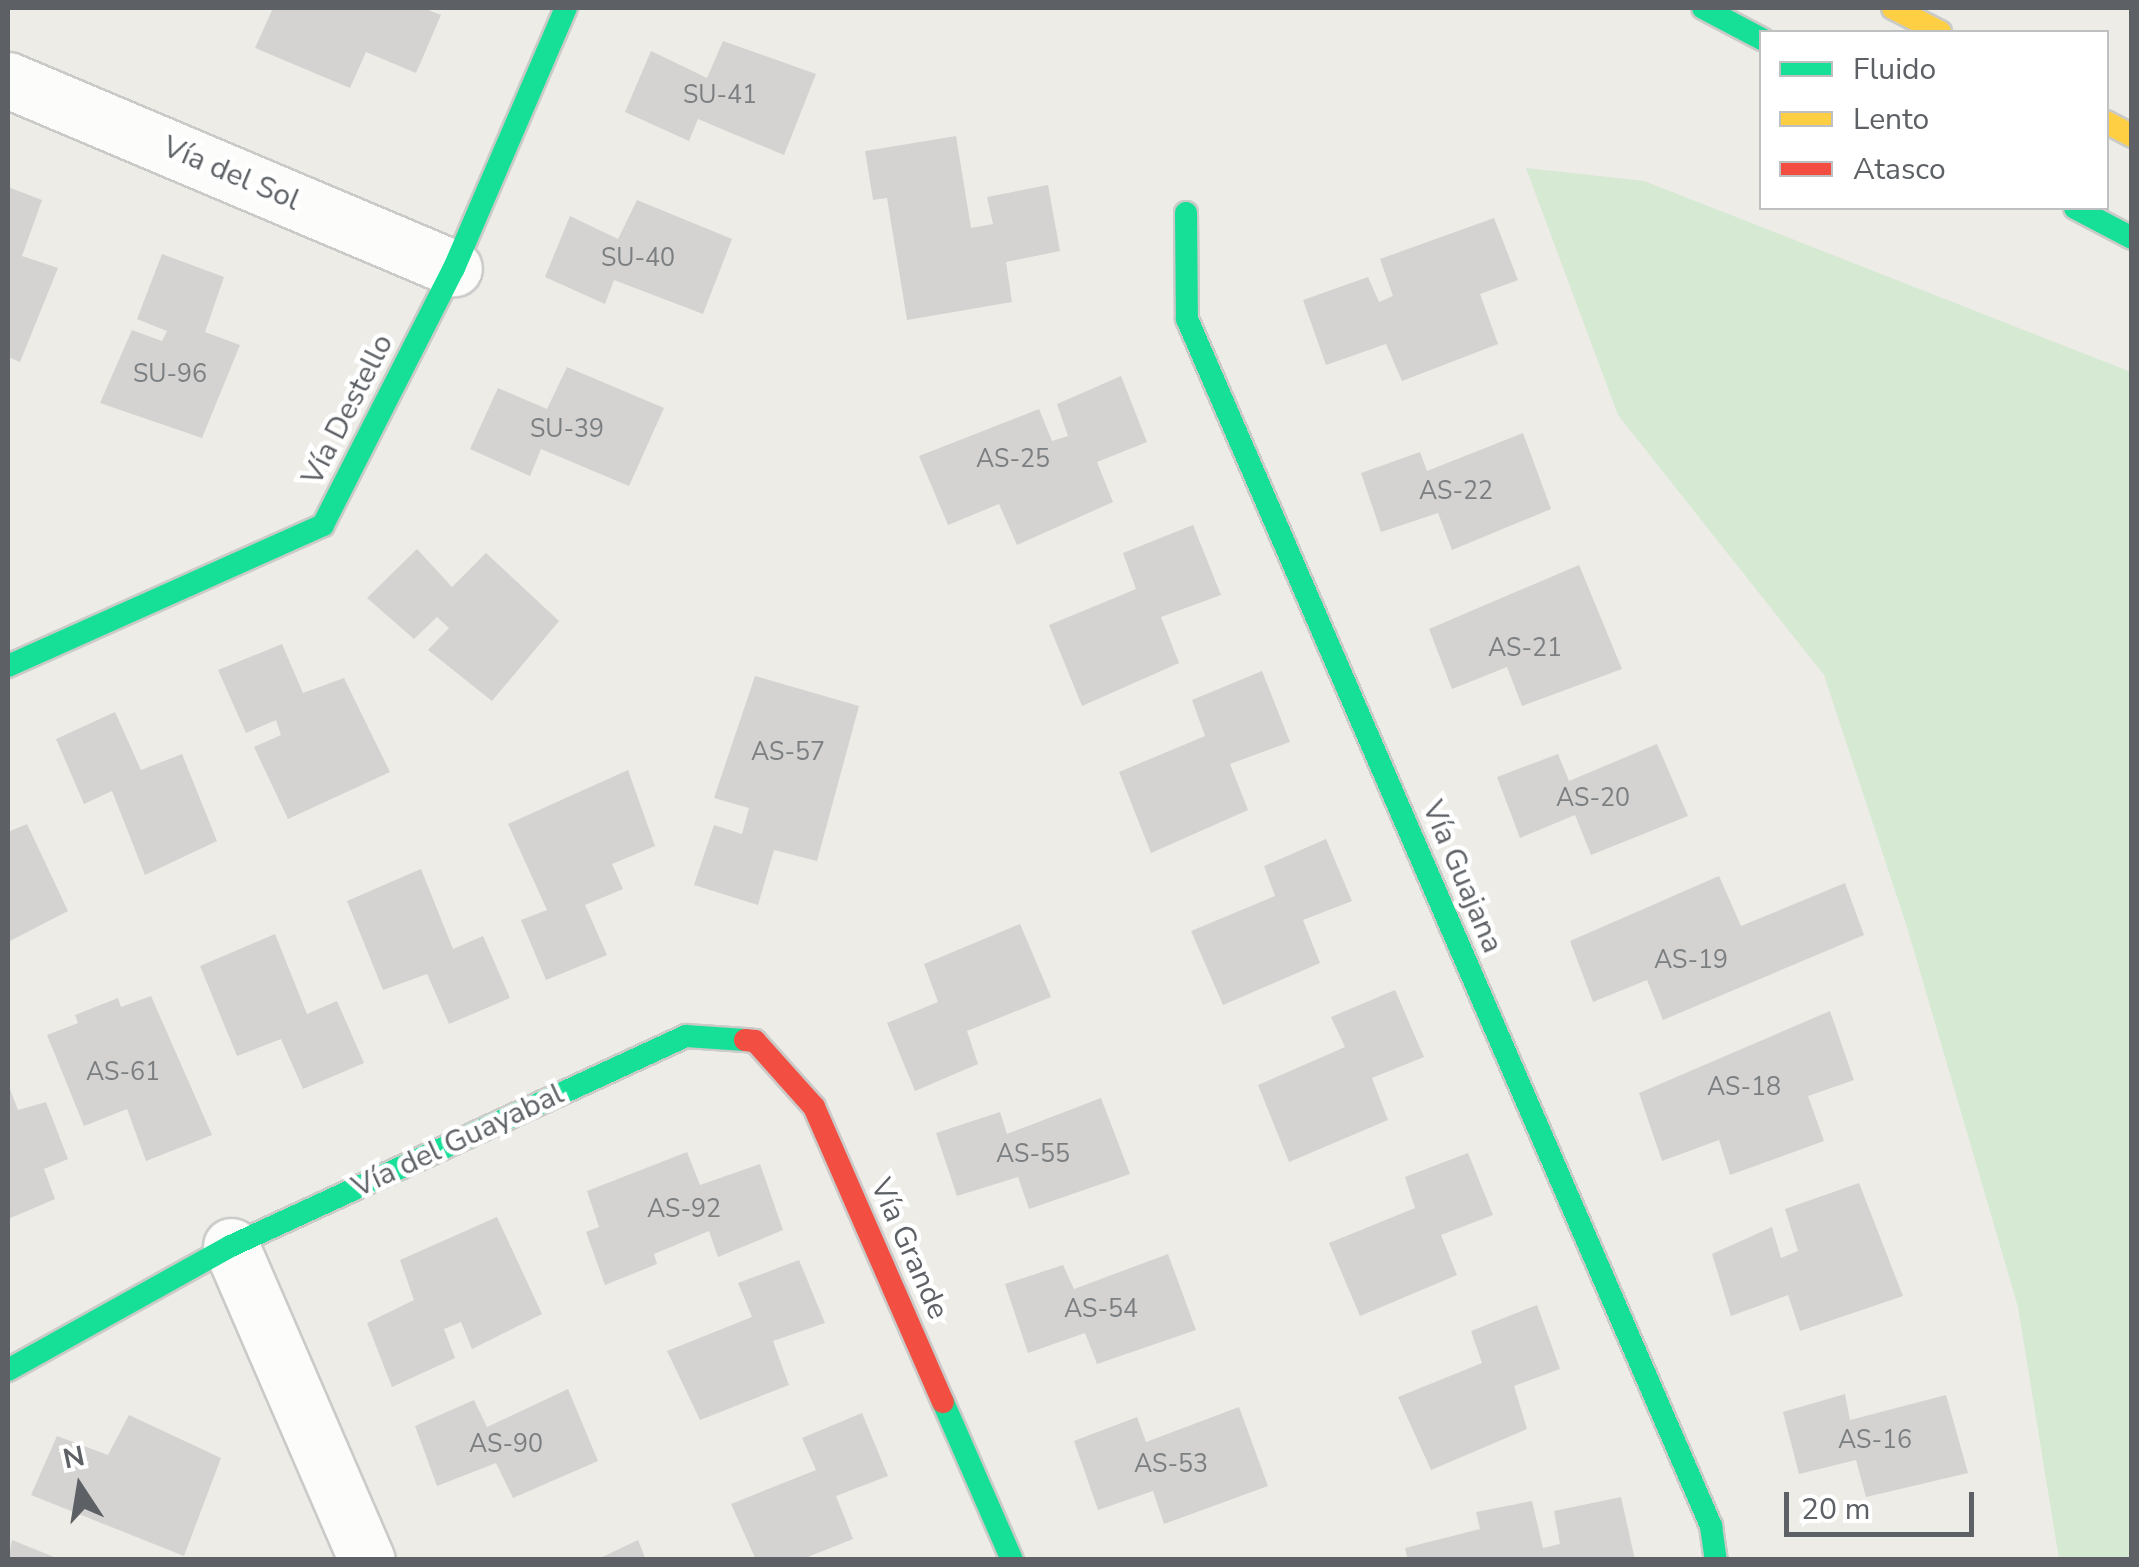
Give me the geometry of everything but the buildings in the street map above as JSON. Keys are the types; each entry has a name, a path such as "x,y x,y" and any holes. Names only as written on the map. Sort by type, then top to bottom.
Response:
{"street":[{"name":"Vía Destello","path":"8,666 323,525 454,268 566,8"},
{"path":"1704,8 1759,37"},
{"path":"1893,8 1936,30"},
{"name":"Vía del Sol","path":"8,80 454,268"},
{"path":"2109,124 2132,136"},
{"path":"2079,210 2132,238"},
{"name":"Vía Guajana","path":"1186,213 1187,318 1712,1526 1716,1560"},
{"name":"Vía del Guayabal","path":"8,1370 231,1246 686,1036"},
{"name":"Vía Grande","path":"686,1036 755,1041 814,1106 1012,1560"},
{"path":"231,1246 367,1560"}],"green space":[{"path":"1526,168 1644,181 2131,372 2131,1559 2059,1559 2018,1307 1907,927 1824,675 1618,415"}],"traffic: fast":[{"path":"8,666 323,525 454,268 566,8"},
{"path":"1703,8 1759,37"},
{"path":"2079,210 2132,238"},
{"path":"1186,213 1187,319 1711,1526 1716,1560"},
{"path":"8,1370 231,1246 686,1036 745,1040"},
{"path":"943,1402 1012,1560"}],"traffic: slow":[{"path":"1893,8 1936,30"},
{"path":"2109,124 2132,136"}],"traffic: jam":[{"path":"745,1040 755,1041 814,1107 943,1402"}]}
